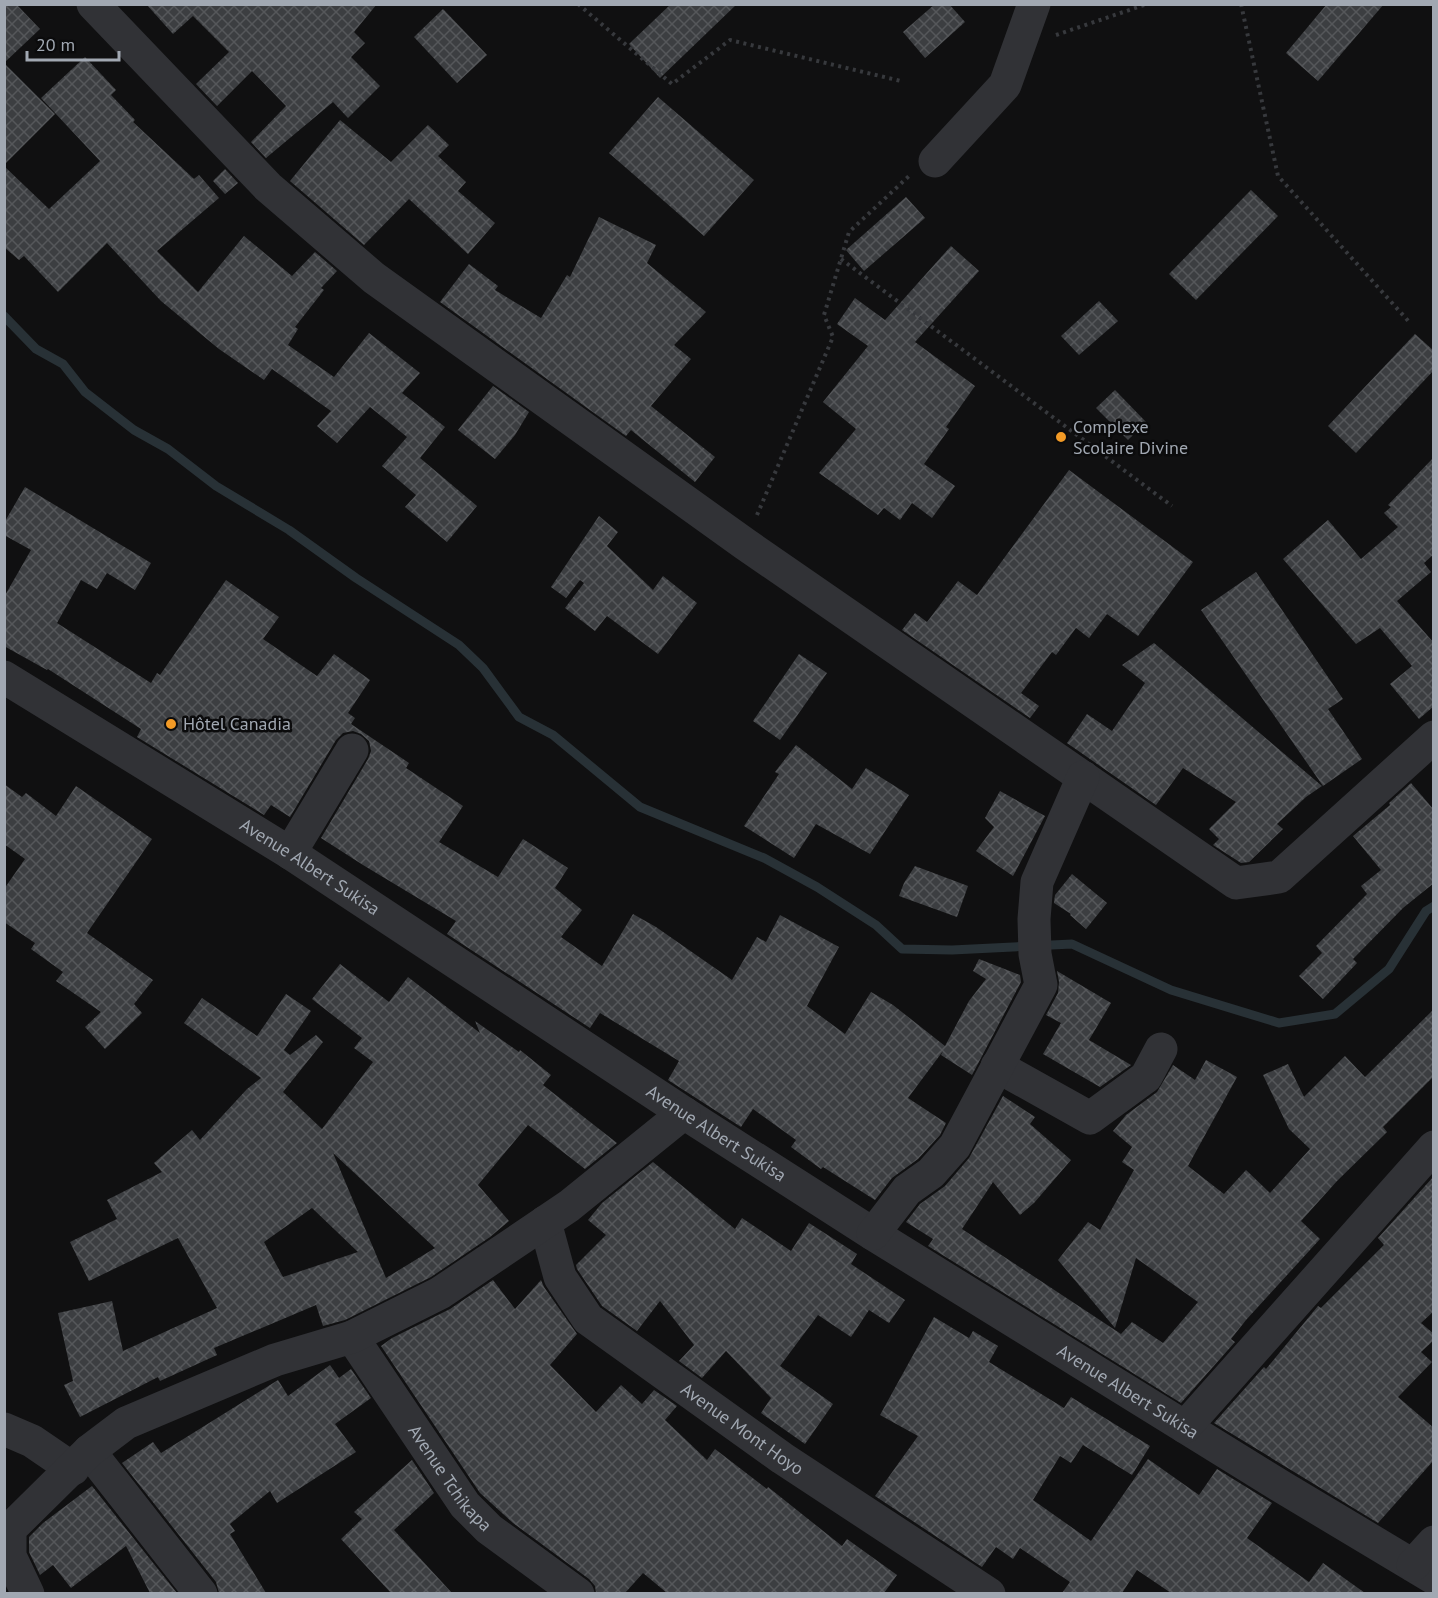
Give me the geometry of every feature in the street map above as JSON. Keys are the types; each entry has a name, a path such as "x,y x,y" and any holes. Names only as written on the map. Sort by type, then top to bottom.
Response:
{"street":[{"path":"93,4 268,187 374,278 745,544 1236,882 1279,877 1434,738"},
{"path":"935,161 1005,85 1034,4"},
{"name":"Avenue Albert Sukisa","path":"4,677 290,853 684,1113 873,1234 1185,1427 1427,1562"},
{"path":"290,853 352,750"},
{"path":"873,1234 907,1190 931,1173 955,1146 1041,985 1035,954 1034,919 1037,882 1083,777"},
{"path":"998,1066 1090,1118 1146,1077 1161,1049"},
{"path":"27,1593 10,1556 10,1529 81,1460 126,1423 275,1360 352,1337 440,1293 569,1206 684,1113"},
{"path":"1185,1427 1434,1147"},
{"name":"Avenue Mont Hoyo","path":"545,1222 560,1277 588,1319 782,1458 988,1593"},
{"name":"Avenue Tchikapa","path":"352,1337 465,1505 489,1529 578,1593"},
{"path":"18,1435 81,1460 201,1593"}],"path":[{"path":"578,4 672,84 730,40 901,81"},
{"path":"1019,47 1147,4"},
{"path":"1241,4 1278,176 1411,324"},
{"path":"745,544 833,337 824,315 849,232 904,179 935,161"},
{"path":"841,259 1172,506"}],"building":[{"path":"4,4 16,4 40,29 4,63"},
{"path":"146,4 377,4 354,32 365,43 351,57 380,86 348,118 333,102 266,158 251,142 286,106 252,71 217,106 196,84 229,52 193,16 173,34"},
{"path":"671,4 737,4 660,78 629,44"},
{"path":"935,4 949,4 965,22 925,58 903,32"},
{"path":"1327,4 1384,4 1318,81 1286,53"},
{"path":"443,9 487,55 457,83 414,37"},
{"path":"85,57 116,90 111,95 135,120 133,122 194,179 199,175 219,198 157,251 198,292 244,236 292,276 315,252 337,271 321,288 324,290 295,327 298,329 288,345 334,377 369,333 420,373 402,393 445,427 420,458 477,506 447,542 405,507 416,495 382,466 407,437 370,407 337,443 317,426 331,411 272,369 264,380 219,349 161,301 107,243 58,292 24,256 19,260 4,247 4,166 49,209 100,161 41,98"},
{"path":"4,63 55,114 4,165"},
{"path":"658,97 754,180 704,236 609,153"},
{"path":"340,120 391,162 428,125 449,145 438,156 466,182 458,191 495,223 468,254 409,199 364,245 290,181"},
{"path":"225,169 238,183 225,194 213,181"},
{"path":"1251,190 1278,216 1196,300 1169,274"},
{"path":"906,197 925,218 864,271 846,250"},
{"path":"599,217 656,245 647,263 706,312 674,345 691,359 651,406 715,457 695,482 631,430 626,436 440,302 469,264 498,286 495,290 541,318 567,275 570,277"},
{"path":"951,246 979,271 915,342 975,386 946,427 949,429 924,464 955,486 932,518 912,503 900,520 884,508 878,515 819,473 856,429 823,402 868,346 837,324 855,298 885,320"},
{"path":"1099,301 1118,321 1079,355 1061,336"},
{"path":"1415,334 1434,351 1434,370 1356,453 1328,426"},
{"path":"493,386 529,412 515,435 495,459 458,430"},
{"path":"1115,390 1146,422 1128,440 1096,408"},
{"path":"1434,457 1434,554 1424,563 1431,572 1397,601 1434,643 1434,706 1419,719 1390,684 1412,666 1380,628 1356,644 1283,559 1328,520 1361,559 1398,527 1384,513 1391,507 1388,505"},
{"path":"1069,470 1193,562 1138,636 1107,614 1089,638 1076,628 1056,655 1052,652 1021,693 1039,706 1030,718 902,630 915,613 927,622 958,581 977,595"},
{"path":"25,487 151,563 135,590 107,573 97,589 81,580 57,623 151,683 157,673 160,675 226,580 279,617 263,639 317,676 334,654 370,680 348,713 355,718 351,724 409,763 406,768 463,806 439,842 498,877 523,839 568,868 555,888 582,910 561,937 602,966 633,914 656,927 732,980 757,937 766,942 780,915 839,947 807,1006 845,1034 871,992 893,1005 945,1046 969,1001 986,979 973,971 979,959 1020,975 1021,982 972,1075 941,1055 943,1051 908,1098 946,1123 940,1135 918,1159 892,1178 875,1200 823,1167 821,1169 791,1147 796,1140 753,1109 741,1127 668,1080 679,1061 600,1013 590,1028 447,934 456,921 321,838 368,759 371,751 369,741 361,734 353,731 343,733 336,740 290,817 271,805 264,815 137,737 141,729 48,669 4,646 4,597 31,550 4,535 4,523"},
{"path":"599,516 618,532 607,546 653,590 663,576 697,603 658,654 607,616 595,631 565,608 584,583 580,580 566,598 551,587"},
{"path":"1256,572 1343,699 1328,709 1362,759 1323,786 1201,610"},
{"path":"1154,643 1322,786 1306,797 1277,824 1283,829 1249,862 1241,863 1213,845 1219,839 1209,829 1236,802 1183,768 1156,805 1067,743 1087,714 1112,731 1145,683 1122,665"},
{"path":"799,654 827,673 780,740 753,721"},
{"path":"796,745 852,789 866,768 909,795 870,854 816,824 794,858 744,826 779,774 775,772"},
{"path":"1411,783 1434,810 1434,883 1403,908 1353,959 1357,963 1323,999 1299,976 1322,953 1316,946 1367,894 1361,886 1381,870 1353,836 1390,805 1389,803"},
{"path":"4,784 22,797 26,793 56,816 76,786 152,839 87,933 153,980 134,1004 142,1013 105,1049 85,1027 101,1012 56,981 63,972 31,949 35,943 4,922 4,889 25,859 4,844"},
{"path":"1000,791 1045,816 1013,876 976,851 994,827 985,818"},
{"path":"915,866 968,886 957,917 899,896"},
{"path":"1072,874 1107,903 1086,929 1071,914 1054,903 1055,895"},
{"path":"340,964 389,1002 408,977 480,1033 475,1021 519,1052 520,1050 551,1075 543,1085 617,1143 585,1169 528,1125 478,1185 509,1221 490,1237 431,1277 345,1320 323,1326 316,1305 214,1348 217,1355 160,1381 158,1377 80,1417 64,1385 73,1381 58,1313 112,1301 123,1351 217,1308 178,1238 89,1281 70,1242 117,1219 107,1200 162,1172 154,1163 192,1130 200,1140 247,1089 261,1078 184,1023 202,998 257,1036 286,994 311,1011 284,1050 290,1055 316,1035 323,1042 283,1092 322,1129 373,1062 354,1048 362,1038 312,999","holes":["333,1153 435,1248 386,1278","312,1208 358,1252 283,1277 264,1242"]},
{"path":"1057,971 1111,1003 1089,1040 1131,1065 1100,1087 1043,1054 1061,1023 1046,1015 1058,993"},
{"path":"1434,1009 1434,1076 1383,1127 1387,1132 1337,1181 1301,1221 1320,1239 1246,1320 1231,1339 1235,1342 1181,1403 928,1246 933,1239 906,1222 920,1204 945,1186 969,1158 1003,1096 1035,1117 1030,1124 1071,1160 1034,1203 1020,1215 993,1182 962,1229 1121,1334 1132,1322 1163,1343 1198,1302 1136,1258 1115,1328 1058,1260 1088,1222 1100,1230 1134,1170 1122,1162 1132,1147 1113,1131 1126,1115 1157,1092 1173,1065 1195,1080 1206,1060 1237,1077 1188,1166 1224,1194 1246,1170 1270,1193 1310,1149 1289,1129 1263,1075 1288,1064 1304,1097 1345,1056 1365,1077"},
{"path":"653,1162 735,1229 742,1218 791,1251 809,1223 857,1254 851,1264 905,1300 889,1323 869,1310 851,1337 818,1315 780,1366 833,1404 805,1444 761,1413 771,1398 726,1351 702,1378 679,1361 694,1345 660,1301 637,1331 602,1306 577,1269 576,1265 606,1235 588,1220 602,1203"},
{"path":"1434,1176 1434,1311 1421,1323 1434,1334 1434,1340 1421,1352 1432,1362 1398,1397 1434,1428 1434,1460 1378,1523 1214,1423 1264,1367 1266,1369 1318,1306 1321,1308 1384,1245 1378,1238"},
{"path":"493,1280 515,1309 541,1280 577,1334 550,1365 596,1412 621,1385 642,1404 654,1390 677,1406 665,1420 707,1460 715,1449 767,1489 768,1487 842,1546 847,1539 897,1575 884,1593 667,1593 643,1573 625,1593 596,1593 595,1586 589,1579 513,1523 480,1493 381,1346 392,1338 450,1309"},
{"path":"934,1317 969,1338 973,1331 998,1346 989,1362 1064,1408 1071,1397 1150,1446 1132,1475 1083,1445 1071,1463 1060,1456 1033,1500 1091,1541 1148,1459 1199,1495 1217,1469 1272,1503 1247,1538 1309,1582 1323,1563 1365,1593 1171,1593 1137,1570 1122,1593 1062,1593 1070,1582 1020,1548 1013,1559 996,1547 982,1567 875,1496 918,1436 880,1415"},
{"path":"330,1365 339,1378 351,1369 371,1398 335,1424 356,1452 277,1503 270,1491 230,1524 235,1531 230,1534 266,1593 219,1593 216,1582 122,1463 153,1442 161,1453 278,1380 288,1396"},
{"path":"412,1460 434,1493 394,1530 452,1593 391,1593 341,1539 362,1519 354,1512"},
{"path":"92,1486 177,1593 150,1593 126,1546 71,1588 53,1565 40,1575 29,1552 29,1537 43,1523"}],"waterway":[{"path":"4,316 36,349 63,364 85,392 134,430 168,449 216,486 289,530 356,578 459,645 483,668 519,717 553,735 640,807 764,858 817,887 876,925 902,949 952,950 1072,944 1171,990 1279,1023 1335,1014 1389,969 1426,911 1434,906"}],"place":[{"name":"Complexe Scolaire Divine","path":"1061,437"},
{"name":"Hôtel Canadia","path":"171,724"}]}
